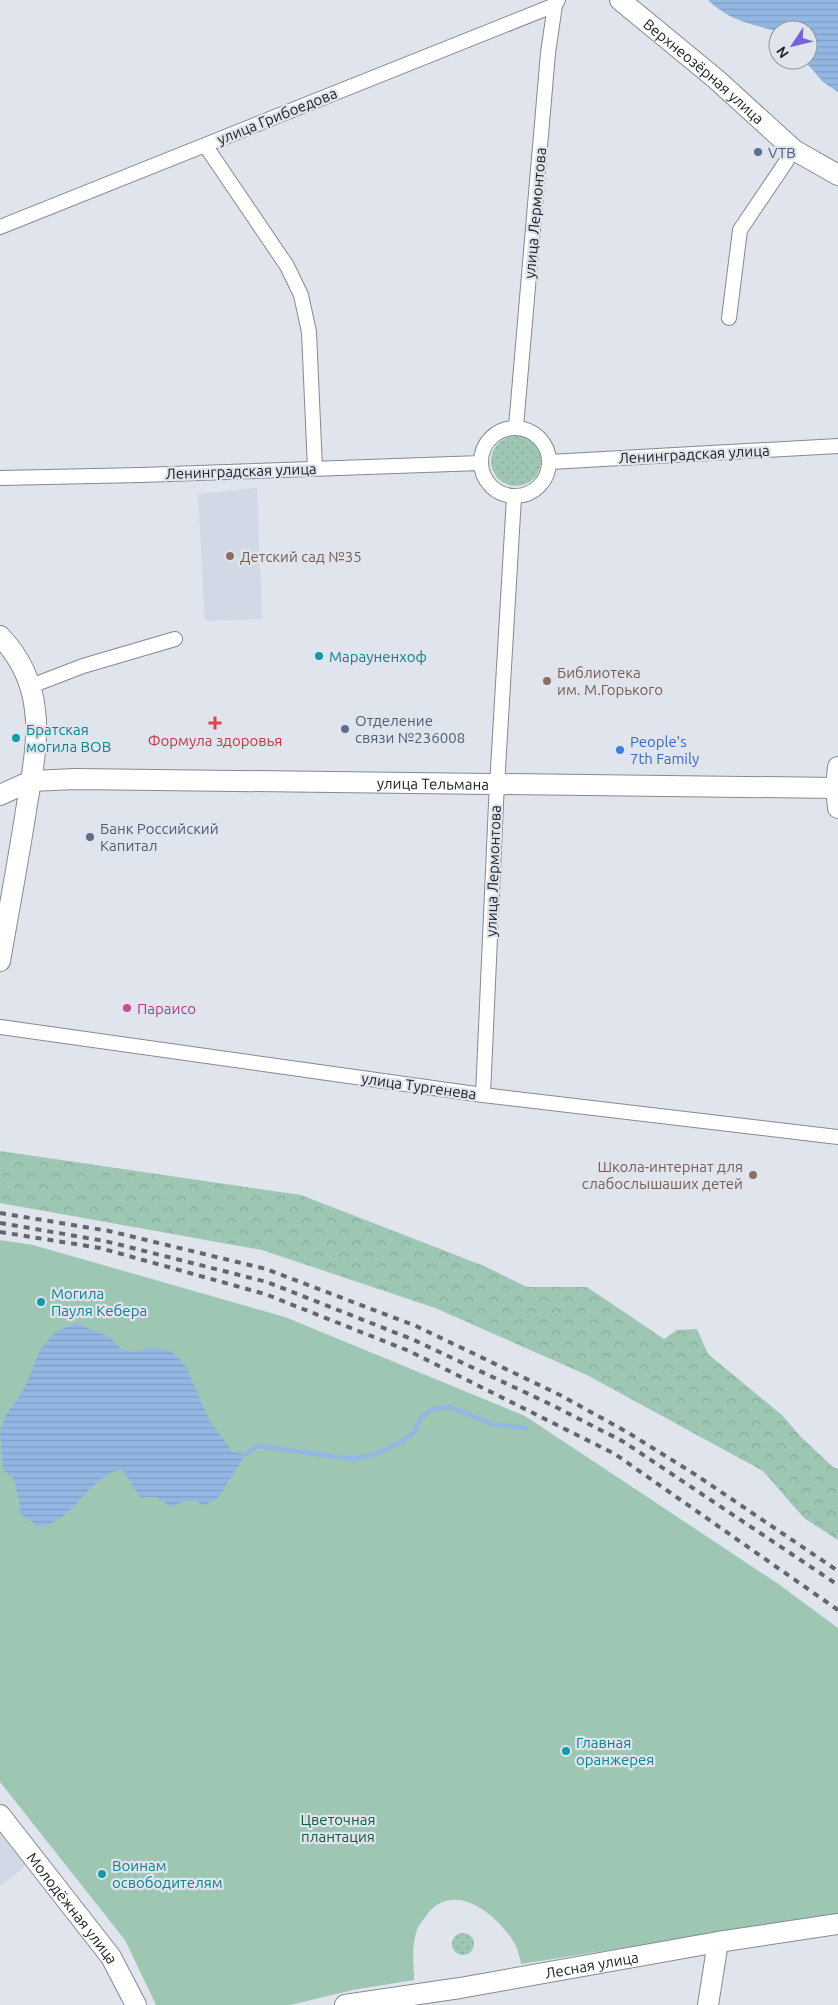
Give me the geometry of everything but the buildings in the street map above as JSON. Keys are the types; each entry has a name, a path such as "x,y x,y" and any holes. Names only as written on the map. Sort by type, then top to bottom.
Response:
{"street":[{"name":"Верхнеозёрная улица","path":"620,0 716,79 794,150 838,175"},
{"name":"улица Грибоедова","path":"0,227 557,2"},
{"name":"улица Лермонтова","path":"516,427 548,53 557,2"},
{"path":"205,145 287,266 301,295 309,332 316,468"},
{"path":"729,318 740,230 794,150"},
{"path":"516,427 528,430 540,437 548,450 550,462 549,472 535,491 514,497 496,491 485,478 481,463 482,450 492,436 504,429 516,427"},
{"name":"Ленинградская улица","path":"550,462 838,446"},
{"name":"Ленинградская улица","path":"0,478 481,463"},
{"name":"улица Лермонтова","path":"483,1095 497,785 514,497"},
{"path":"0,636 12,649 31,686 36,711 31,781 0,961"},
{"path":"31,686 83,666 175,639"},
{"path":"838,767 838,808"},
{"name":"улица Тельмана","path":"4,790 31,781 75,779 837,788"},
{"name":"улица Тургенева","path":"0,1027 483,1095 838,1137"},
{"name":"Молодёжная улица","path":"0,1815 111,1957 136,2005"},
{"name":"Лесная улица","path":"345,2005 460,1988 718,1942 838,1924"},
{"path":"708,2005 718,1942"}],"shaded area":[{"name":"Детский сад №35","path":"257,488 262,619 205,621 198,494"},
{"path":"0,1827 29,1863 0,1886"}],"green space":[{"path":"516,436 534,443 541,461 534,479 516,486 498,479 491,461 498,443"},
{"path":"0,1151 301,1195 484,1266 527,1287 587,1287 664,1339 677,1330 697,1329 708,1354 782,1415 801,1437 833,1467 838,1469 838,1540 804,1518 763,1471 587,1375 435,1308 262,1250 0,1203"},
{"name":"Цветочная плантация","path":"0,1240 33,1245 285,1317 525,1416 777,1583 838,1628 838,1914 521,1964 516,1946 500,1924 478,1907 466,1902 453,1900 441,1903 430,1911 418,1928 413,1948 414,1980 353,1990 290,2005 156,2005 125,1940 0,1782"},
{"path":"463,1933 471,1936 474,1944 471,1952 463,1955 455,1952 452,1944 455,1936"}],"water":[{"path":"708,0 838,0 838,92 823,82 813,70 818,70 818,20 768,20 768,29 733,17"},
{"path":"76,1323 111,1338 120,1348 130,1352 154,1347 172,1352 186,1366 209,1420 233,1452 246,1454 217,1499 205,1505 188,1501 181,1502 172,1507 156,1497 140,1497 122,1469 99,1481 72,1508 52,1523 40,1527 20,1514 14,1479 3,1470 0,1431 5,1416 24,1389 40,1350 55,1332"}],"waterway":[{"path":"246,1454 257,1446 354,1459 376,1454 403,1441 415,1431 421,1417 433,1409 450,1407 492,1424 526,1428"}],"railway":[{"path":"0,1213 109,1231 266,1269 416,1326 560,1395 627,1432 696,1475 838,1571"},
{"path":"0,1223 105,1241 267,1282 414,1340 554,1406 624,1442 838,1585"},
{"path":"0,1232 100,1248 265,1294 409,1351 615,1454 838,1610"}],"place":[{"name":"VTB","path":"758,152"},
{"name":"Детский сад №35","path":"230,556"},
{"name":"Марауненхоф","path":"319,656"},
{"name":"Библиотека им. М.Горького","path":"547,681"},
{"name":"Формула здоровья","path":"215,723"},
{"name":"Отделение связи №236008","path":"345,729"},
{"name":"Братская могила ВОВ","path":"16,738"},
{"name":"People's 7th Family","path":"620,750"},
{"name":"Банк Российский Капитал","path":"90,837"},
{"name":"Параисо","path":"127,1008"},
{"name":"Школа-интернат для слабослышаших детей","path":"753,1175"},
{"name":"Могила Пауля Кебера","path":"41,1302"},
{"name":"Главная оранжерея","path":"566,1751"},
{"name":"Воинам освободителям","path":"102,1874"}]}
